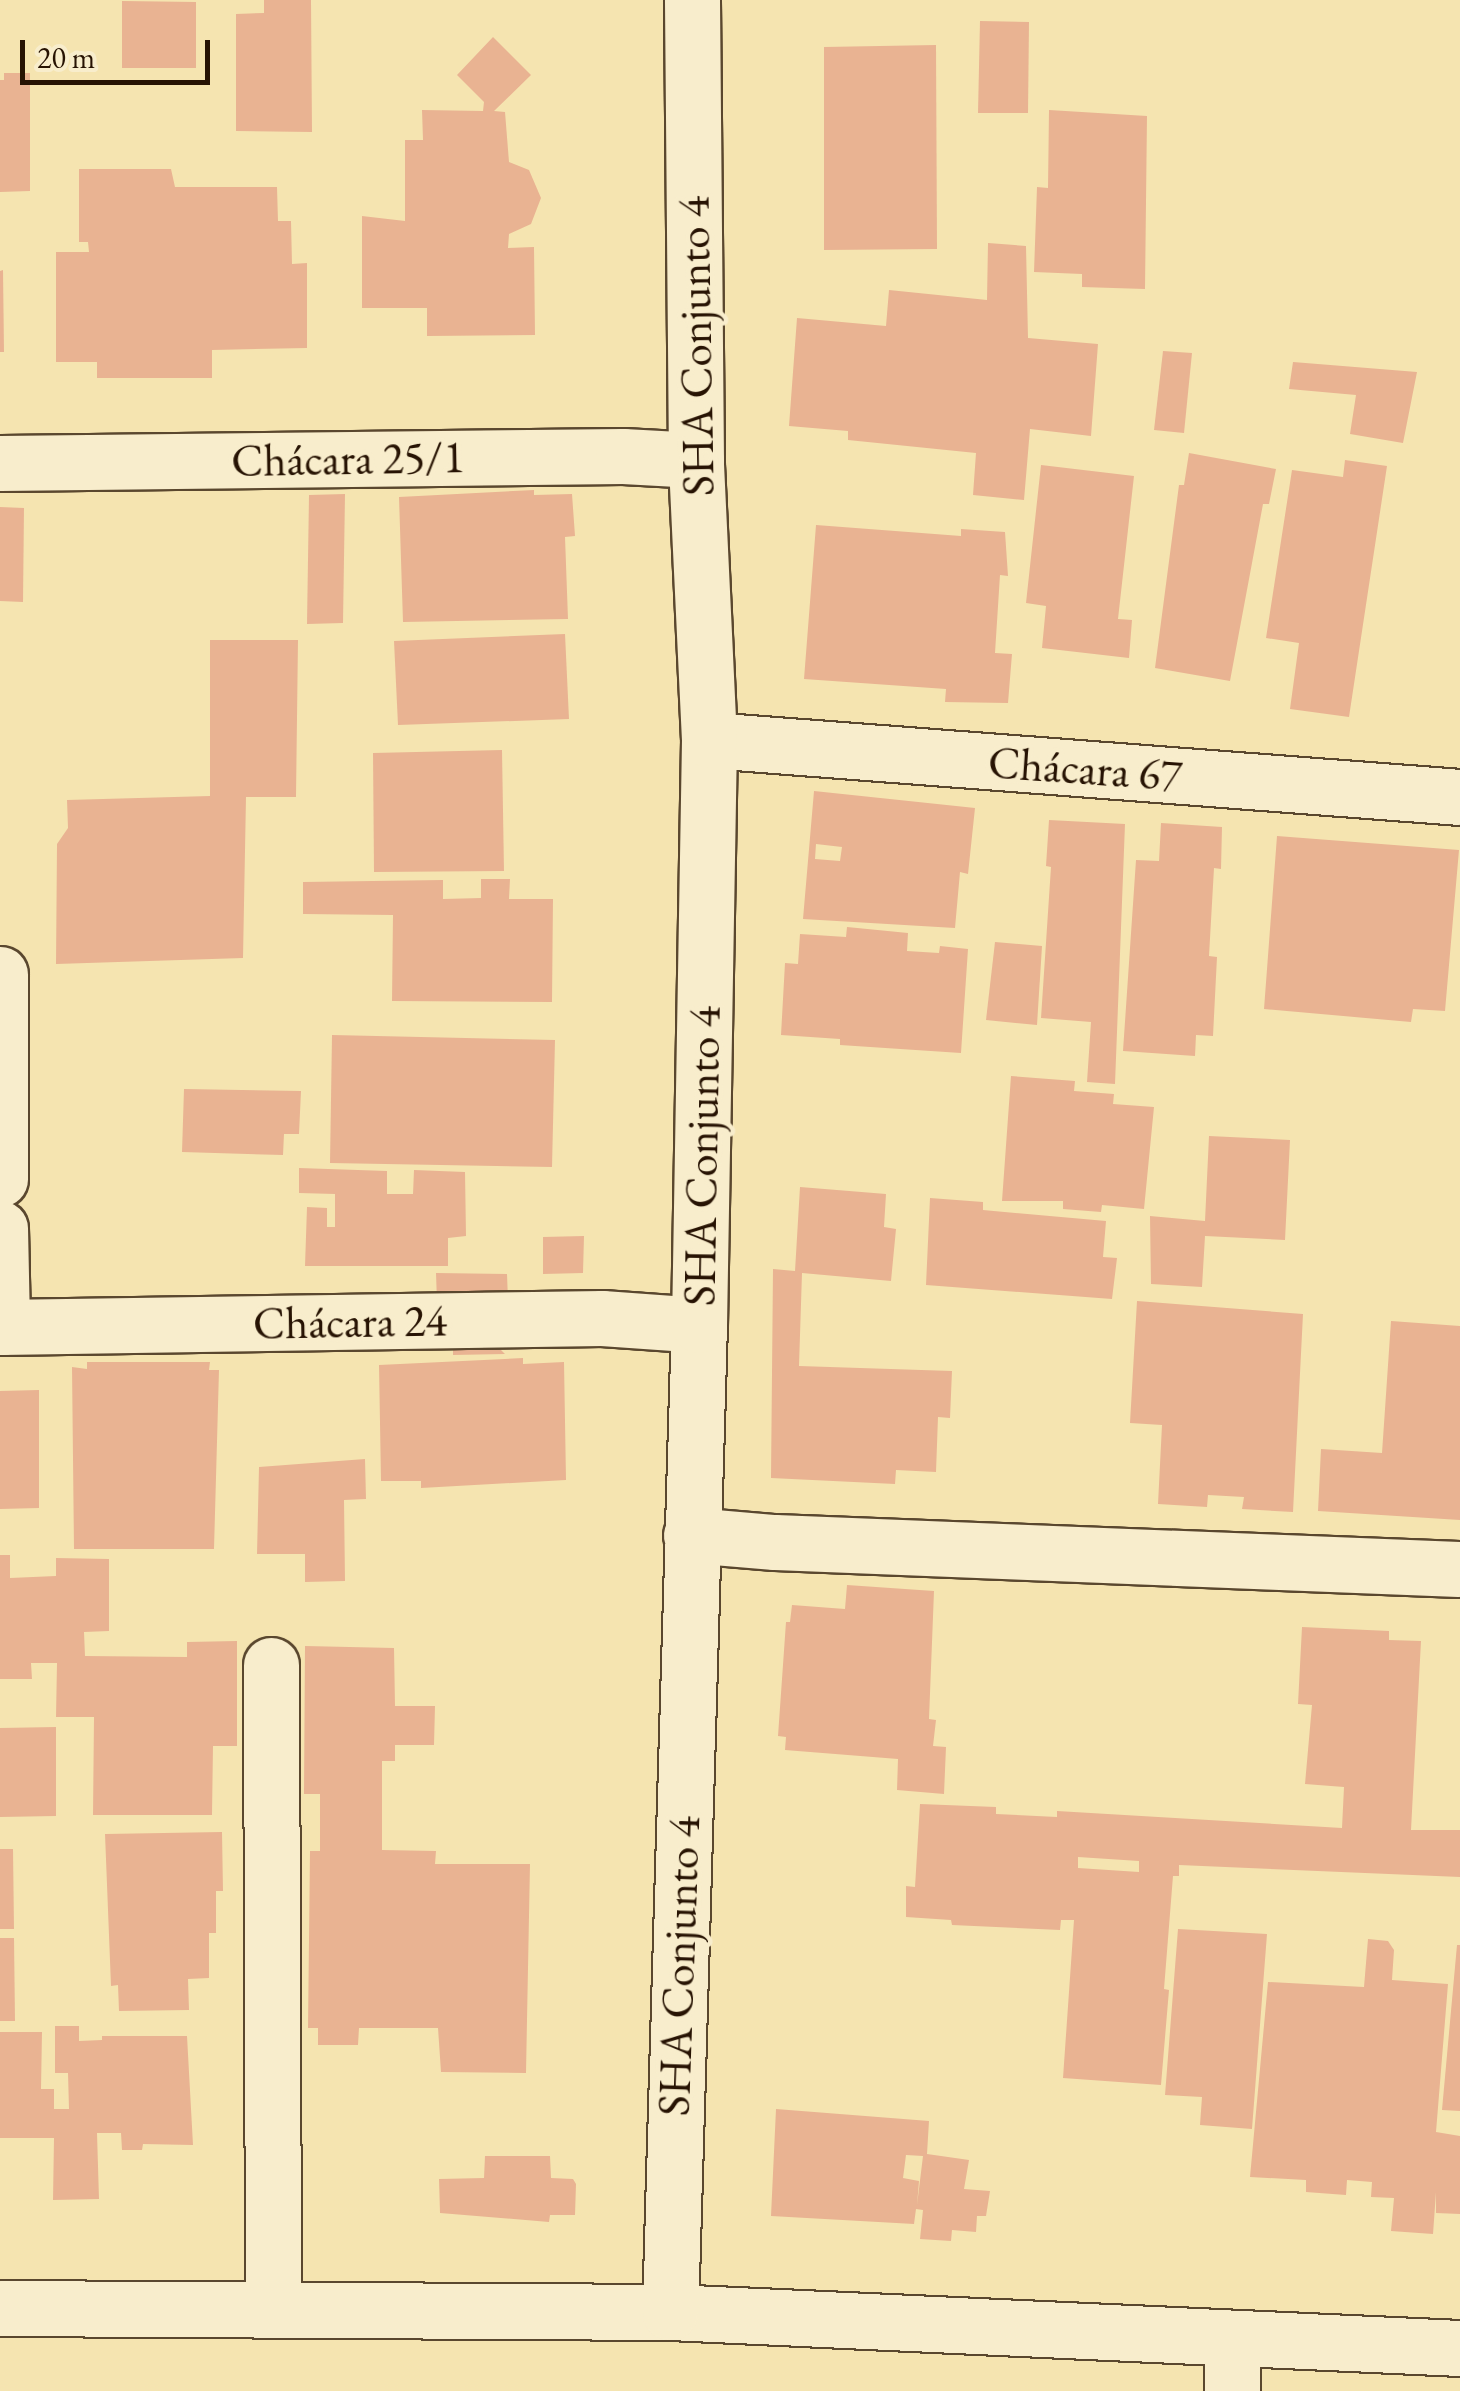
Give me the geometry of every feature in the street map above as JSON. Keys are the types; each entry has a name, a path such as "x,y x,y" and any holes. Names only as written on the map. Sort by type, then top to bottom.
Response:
{"street":[{"name":"SHA Conjunto 4","path":"670,2312 699,1326 709,740 696,460 692,0"},
{"name":"Chácara 25/1","path":"0,463 604,456 696,460"},
{"name":"Chácara 67","path":"709,740 1460,797"},
{"path":"0,974 0,1179"},
{"path":"0,1228 1,1327"},
{"name":"Chácara 24","path":"1,1327 602,1318 699,1326"},
{"path":"692,1534 774,1542 1458,1569"},
{"path":"272,1665 273,2310"},
{"path":"0,2308 670,2312 1232,2365 1460,2348"}],"building":[{"path":"264,0 311,0 312,132 236,131 236,14 264,13"},
{"path":"122,1 196,2 196,68 122,68"},
{"path":"980,21 1029,22 1028,113 978,113"},
{"path":"493,37 531,75 494,111 505,112 509,162 529,170 541,198 531,224 509,234 508,248 534,247 535,335 427,336 427,308 362,308 362,216 405,221 405,140 423,140 422,110 483,111 484,102 457,75"},
{"path":"936,45 937,249 824,250 824,47"},
{"path":"4,73 30,73 30,191 0,192 0,80 4,80"},
{"path":"1049,110 1147,116 1145,289 1082,287 1082,274 1034,272 1037,187 1048,188"},
{"path":"79,169 171,169 175,187 277,187 278,221 291,221 292,264 307,263 307,348 212,350 212,378 97,378 97,362 56,362 56,252 89,252 88,242 79,242"},
{"path":"988,243 1026,246 1028,338 1098,344 1091,436 1030,429 1024,500 973,495 976,453 848,440 848,431 789,426 797,318 886,326 889,290 987,300"},
{"path":"3,270 4,352 0,352 0,271"},
{"path":"1163,351 1192,353 1184,433 1154,430"},
{"path":"1293,362 1417,372 1403,443 1350,434 1356,395 1289,389"},
{"path":"1189,453 1276,469 1269,504 1263,504 1230,681 1155,668 1179,485 1184,485"},
{"path":"1345,460 1387,466 1349,717 1290,709 1299,643 1266,638 1292,470 1343,477"},
{"path":"1041,465 1134,476 1118,619 1132,620 1129,658 1042,648 1046,606 1026,603"},
{"path":"534,490 534,495 572,494 575,536 565,537 568,619 403,622 399,497"},
{"path":"345,494 343,623 307,624 309,495"},
{"path":"0,507 24,508 23,602 0,601"},
{"path":"816,525 961,536 961,529 1005,532 1008,576 1000,575 995,653 1012,654 1008,703 945,702 946,689 804,679"},
{"path":"565,634 569,719 398,725 394,641"},
{"path":"210,640 298,640 296,797 246,797 243,958 56,964 57,844 68,828 67,800 210,796"},
{"path":"502,750 504,871 374,872 373,753"},
{"path":"814,791 975,808 968,874 960,872 955,928 803,919","holes":["816,844 842,847 840,861 815,859"]},
{"path":"1049,820 1125,824 1115,1084 1087,1082 1091,1022 1041,1018 1051,867 1046,866"},
{"path":"1161,823 1222,827 1221,869 1214,868 1209,956 1217,957 1213,1036 1196,1035 1195,1056 1123,1051 1136,860 1159,861"},
{"path":"1277,836 1459,850 1445,1011 1413,1009 1411,1022 1264,1009"},
{"path":"481,879 510,879 509,899 553,899 552,1002 392,1001 393,915 303,914 303,882 443,880 443,899 481,898"},
{"path":"847,927 908,933 907,951 939,953 940,946 968,949 961,1053 840,1045 840,1039 781,1035 785,963 798,964 800,934 846,937"},
{"path":"995,942 1042,946 1037,1025 986,1020"},
{"path":"332,1035 555,1040 552,1167 330,1163"},
{"path":"1011,1076 1075,1081 1074,1091 1114,1094 1113,1104 1154,1107 1144,1209 1102,1205 1101,1212 1063,1209 1063,1201 1002,1201"},
{"path":"184,1089 301,1091 299,1134 284,1134 283,1155 182,1152"},
{"path":"1209,1136 1290,1140 1285,1240 1205,1236 1202,1287 1151,1284 1150,1216 1205,1221"},
{"path":"299,1168 387,1171 387,1194 413,1194 414,1170 465,1172 466,1236 448,1238 448,1266 305,1266 307,1207 327,1208 327,1227 335,1227 335,1194 299,1193"},
{"path":"800,1187 886,1194 884,1227 896,1229 891,1281 802,1273 799,1366 952,1371 950,1418 938,1417 936,1472 896,1470 895,1484 771,1478 773,1269 795,1271"},
{"path":"930,1198 983,1202 983,1210 1106,1221 1103,1257 1117,1258 1112,1299 926,1285"},
{"path":"584,1236 583,1273 543,1274 543,1237"},
{"path":"436,1273 507,1274 508,1300 498,1301 500,1349 505,1354 453,1355 453,1349 457,1349 456,1301 437,1302"},
{"path":"1137,1301 1303,1314 1293,1512 1242,1509 1244,1497 1208,1495 1207,1507 1158,1504 1162,1425 1130,1423"},
{"path":"1391,1321 1460,1326 1460,1520 1318,1511 1321,1449 1382,1453"},
{"path":"523,1358 523,1364 564,1362 566,1480 421,1488 421,1481 381,1481 379,1365"},
{"path":"87,1362 210,1362 209,1370 219,1370 214,1549 74,1549 72,1367 87,1369"},
{"path":"39,1390 39,1508 0,1509 0,1391"},
{"path":"365,1459 366,1499 344,1500 345,1581 305,1582 305,1554 257,1554 259,1467"},
{"path":"0,1555 10,1555 10,1578 56,1576 56,1558 109,1559 109,1631 84,1632 85,1656 187,1657 187,1642 237,1641 237,1746 213,1746 212,1815 93,1815 94,1717 56,1717 57,1663 31,1663 32,1679 0,1679"},
{"path":"847,1585 934,1591 929,1719 936,1720 933,1746 946,1747 944,1794 897,1790 898,1759 785,1750 786,1737 778,1736 786,1622 790,1622 792,1605 845,1609"},
{"path":"1302,1627 1389,1631 1389,1640 1421,1641 1411,1830 1460,1830 1460,1877 1179,1865 1179,1876 1173,1876 1161,2085 1063,2078 1074,1920 1061,1920 1060,1930 952,1925 951,1920 906,1917 906,1886 915,1887 920,1804 996,1807 996,1814 1057,1817 1057,1811 1342,1828 1344,1787 1305,1784 1312,1705 1298,1704","holes":["1078,1857 1139,1861 1139,1872 1078,1868"]},
{"path":"305,1646 394,1648 395,1706 435,1706 434,1745 395,1745 395,1761 382,1761 382,1850 436,1851 435,1864 530,1864 526,2073 441,2072 438,2028 359,2028 358,2045 318,2045 318,2028 308,2028 310,1851 320,1851 320,1794 304,1794"},
{"path":"56,1727 56,1816 0,1817 0,1728"},
{"path":"222,1832 223,1891 216,1891 216,1933 209,1933 209,1978 188,1979 189,2010 119,2011 118,1985 111,1986 105,1834"},
{"path":"0,1849 13,1849 14,1929 0,1929"},
{"path":"1178,1929 1267,1934 1252,2129 1200,2125 1202,2097 1165,2095"},
{"path":"0,1938 14,1938 15,2021 0,2021"},
{"path":"1368,1939 1388,1941 1394,1950 1392,1980 1448,1984 1436,2132 1460,2136 1460,2214 1436,2213 1436,2192 1433,2234 1391,2231 1394,2198 1371,2197 1372,2182 1347,2180 1346,2195 1306,2192 1306,2180 1250,2177 1268,1982 1364,1987"},
{"path":"1460,1945 1460,2111 1442,2110"},
{"path":"55,2026 79,2026 79,2041 102,2040 102,2036 187,2036 193,2145 143,2144 142,2150 122,2150 121,2133 97,2133 99,2199 53,2200 54,2138 0,2138 0,2032 42,2032 41,2089 54,2089 54,2109 69,2109 68,2073 55,2073"},
{"path":"776,2109 929,2121 927,2154 969,2160 964,2189 990,2191 986,2216 977,2216 976,2232 952,2230 951,2241 920,2239 923,2210 916,2209 914,2224 771,2216","holes":["906,2155 923,2156 917,2205 919,2181 903,2178"]},
{"path":"485,2156 550,2156 551,2178 573,2179 576,2184 575,2215 550,2215 549,2222 440,2213 439,2179 484,2178"}]}
